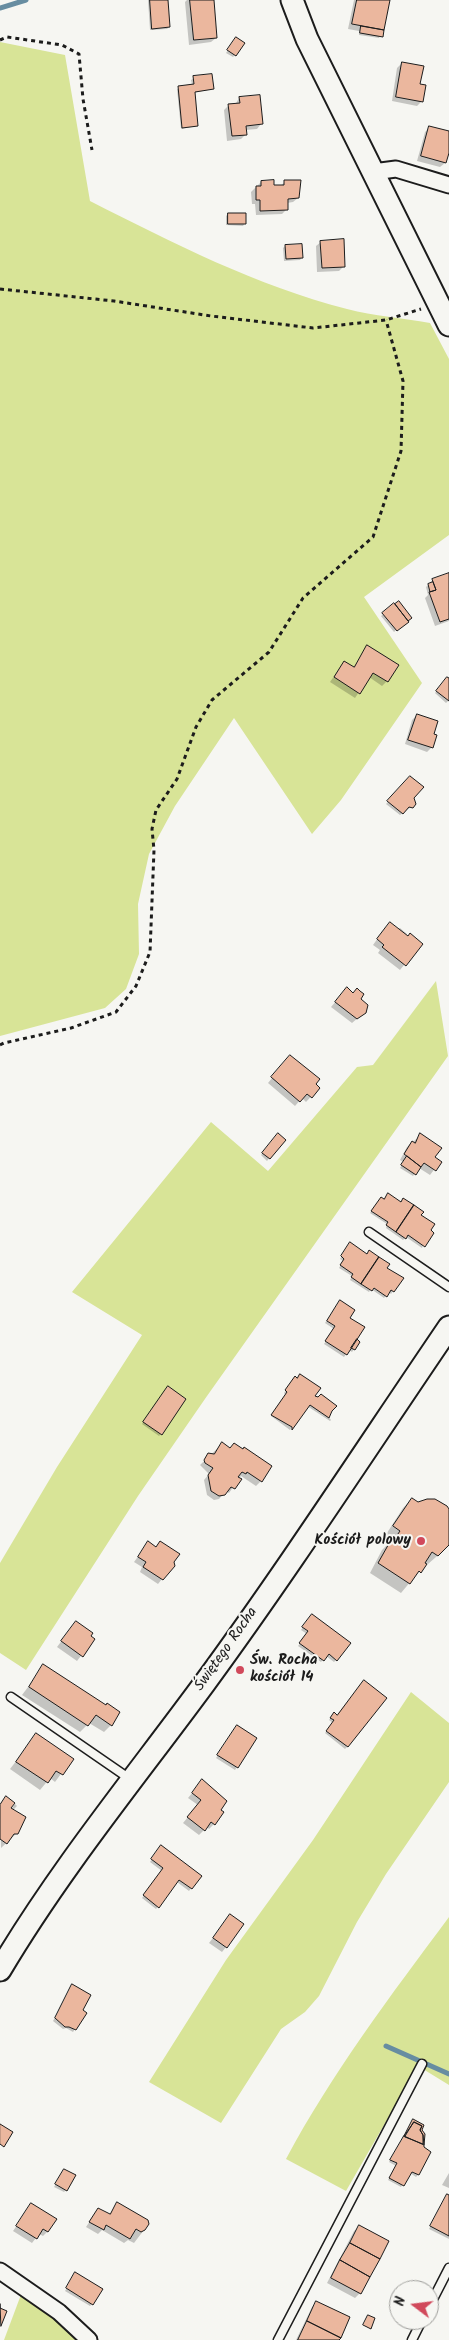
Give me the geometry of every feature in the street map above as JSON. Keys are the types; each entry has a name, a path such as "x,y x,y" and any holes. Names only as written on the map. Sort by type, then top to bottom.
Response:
{"street":[{"path":"292,0 307,39 449,325"},
{"path":"373,172 396,169 449,185"},
{"name":"Świętego Rocha","path":"0,1970 49,1892 204,1683 260,1604 449,1327"},
{"path":"0,2272 60,2312 89,2340"}],"lane":[{"path":"369,1232 449,1287"},
{"path":"10,1697 131,1780"},
{"path":"278,2340 422,2064"},
{"path":"439,2287 449,2268"}],"path":[{"path":"0,40 7,36 62,45 79,54 83,100 92,150"},
{"path":"0,289 114,301 211,316 313,328 386,320 438,303"},
{"path":"0,1046 4,1043 71,1028 116,1012 136,986 150,952 154,850 152,829 156,810 177,779 196,728 212,700 269,652 303,598 373,537 401,451 403,381 386,320"}],"green space":[{"path":"0,42 65,55 90,201 184,248 281,288 357,311 430,323 449,359 449,535 364,597 422,683 341,800 312,834 234,718 175,806 149,854 138,904 139,954 126,989 105,1008 0,1036"},
{"path":"436,981 448,1056 138,1496 26,1670 0,1653 0,1563 57,1467 142,1335 72,1292 211,1122 268,1171 357,1067 373,1065"},
{"path":"411,1692 449,1723 449,1782 386,1874 357,1922 319,1996 305,2012 281,2029 221,2123 149,2082 226,1960 313,1840"},
{"path":"449,1917 449,2085 418,2066 346,2191 286,2159 342,2065"},
{"path":"22,2292 44,2307 76,2340 4,2340"}],"building":[{"path":"150,0 168,0 170,27 152,29"},
{"path":"190,0 214,0 217,38 194,40"},
{"path":"357,0 390,0 384,30 352,24"},
{"path":"361,26 384,30 383,37 360,33"},
{"path":"236,37 245,43 236,56 227,50"},
{"path":"402,62 424,66 420,84 426,85 423,102 396,97"},
{"path":"212,74 214,89 195,92 198,126 182,128 178,86 194,84 193,76"},
{"path":"260,95 263,124 246,126 247,135 232,136 228,104 240,103 239,97"},
{"path":"429,126 449,131 449,153 446,163 421,156"},
{"path":"274,180 274,185 284,185 284,180 301,180 299,198 288,199 288,210 260,211 260,200 256,200 256,186 261,186 261,181"},
{"path":"228,213 246,213 246,224 228,224"},
{"path":"344,239 345,267 322,268 320,241"},
{"path":"302,244 303,258 286,259 285,245"},
{"path":"449,573 449,619 440,622 429,592 436,590 432,579"},
{"path":"433,582 436,590 430,592 428,584"},
{"path":"399,601 412,618 408,621 395,604"},
{"path":"394,603 409,622 397,631 382,613"},
{"path":"367,645 399,665 388,682 373,673 360,694 334,677 344,661 354,667"},
{"path":"447,677 449,678 449,701 436,691"},
{"path":"417,714 438,721 434,734 437,735 433,748 408,740"},
{"path":"410,776 424,787 414,798 416,804 413,808 409,807 403,814 387,801"},
{"path":"390,922 408,936 410,933 423,944 406,966 382,947 384,945 377,939"},
{"path":"347,987 353,993 357,988 364,994 361,999 368,1005 366,1013 357,1019 335,1002"},
{"path":"290,1055 320,1079 316,1084 320,1088 312,1098 307,1094 300,1102 271,1077"},
{"path":"278,1133 286,1140 270,1159 262,1153"},
{"path":"420,1133 442,1148 435,1157 442,1162 436,1171 424,1163 421,1167 404,1154 412,1141 415,1143"},
{"path":"407,1156 421,1167 416,1175 401,1165"},
{"path":"388,1193 401,1202 403,1198 414,1205 396,1232 386,1225 388,1222 371,1211 381,1197 384,1199"},
{"path":"414,1205 424,1212 421,1215 435,1224 431,1230 434,1233 425,1247 408,1235 406,1239 396,1232"},
{"path":"350,1242 367,1254 369,1250 379,1257 361,1284 351,1277 353,1274 340,1265 344,1259 341,1256"},
{"path":"379,1257 390,1264 387,1268 404,1278 394,1292 391,1290 387,1297 374,1288 372,1291 361,1284"},
{"path":"340,1300 355,1310 350,1318 365,1327 347,1355 325,1341 335,1326 327,1321"},
{"path":"357,1339 360,1342 355,1350 351,1348"},
{"path":"300,1374 321,1388 315,1396 318,1397 321,1394 337,1406 329,1418 310,1405 292,1430 292,1427 271,1415 287,1392 285,1390 295,1376 297,1378"},
{"path":"168,1386 186,1399 162,1435 143,1422"},
{"path":"222,1442 230,1448 234,1443 243,1449 244,1447 272,1466 262,1482 247,1472 246,1474 242,1472 238,1477 242,1479 235,1489 231,1487 225,1495 219,1496 211,1491 208,1475 213,1468 205,1463 204,1460 208,1453 214,1454"},
{"name":"Kościół polowy","path":"412,1498 418,1502 435,1499 447,1506 449,1509 449,1545 438,1556 432,1552 421,1573 419,1571 410,1584 378,1563 391,1540 393,1541 400,1531 393,1526"},
{"path":"148,1541 156,1547 160,1541 180,1554 174,1562 175,1566 163,1580 143,1567 146,1562 138,1557"},
{"path":"312,1614 351,1643 337,1661 329,1654 324,1661 299,1643 308,1631 302,1627"},
{"path":"76,1621 93,1633 91,1636 95,1639 83,1657 61,1641"},
{"path":"43,1664 120,1712 112,1726 96,1715 88,1726 29,1687"},
{"path":"364,1680 387,1698 348,1747 326,1731 334,1720 330,1718 334,1712 337,1715"},
{"path":"237,1725 257,1738 238,1768 217,1755"},
{"path":"36,1733 74,1759 63,1775 56,1771 48,1783 16,1762"},
{"path":"202,1779 227,1801 221,1810 224,1812 215,1825 211,1822 205,1831 187,1817 201,1800 192,1793"},
{"path":"6,1796 15,1803 11,1808 26,1817 18,1834 14,1834 7,1844 0,1839 0,1805"},
{"path":"161,1845 202,1876 192,1889 179,1880 159,1908 143,1895 163,1868 151,1859"},
{"path":"230,1914 244,1924 227,1948 213,1938"},
{"path":"72,1984 91,1995 83,2010 87,2013 76,2030 65,2027 55,2018"},
{"path":"413,2119 424,2125 422,2130 425,2134 424,2145 423,2135 420,2130 422,2126 414,2122 404,2136"},
{"path":"414,2122 422,2126 420,2130 423,2135 423,2144 405,2137"},
{"path":"0,2124 13,2132 4,2147 0,2144"},
{"path":"404,2136 424,2145 431,2152 419,2175 412,2172 404,2186 389,2178 397,2163 390,2160"},
{"path":"64,2169 76,2175 67,2191 55,2184"},
{"path":"447,2194 449,2195 449,2236 430,2226"},
{"path":"117,2202 148,2220 149,2224 145,2230 141,2232 136,2229 130,2239 106,2225 104,2230 89,2222 98,2208 110,2214"},
{"path":"31,2203 57,2219 48,2232 43,2229 37,2239 16,2226"},
{"path":"359,2225 389,2241 380,2259 350,2243"},
{"path":"350,2243 380,2259 370,2277 340,2260"},
{"path":"340,2260 370,2277 361,2294 331,2278"},
{"path":"75,2272 103,2289 93,2305 66,2288"},
{"path":"316,2301 350,2317 341,2338 307,2321"},
{"path":"0,2308 7,2311 1,2326"},
{"path":"368,2315 375,2318 371,2329 363,2325"},
{"path":"307,2321 341,2338 339,2340 298,2340"}],"waterway":[{"path":"0,8 26,0"},
{"path":"386,2046 449,2074"}],"place":[{"name":"Kościół polowy","path":"421,1541"},
{"name":"Św. Rocha kościół 14","path":"240,1670"}]}
